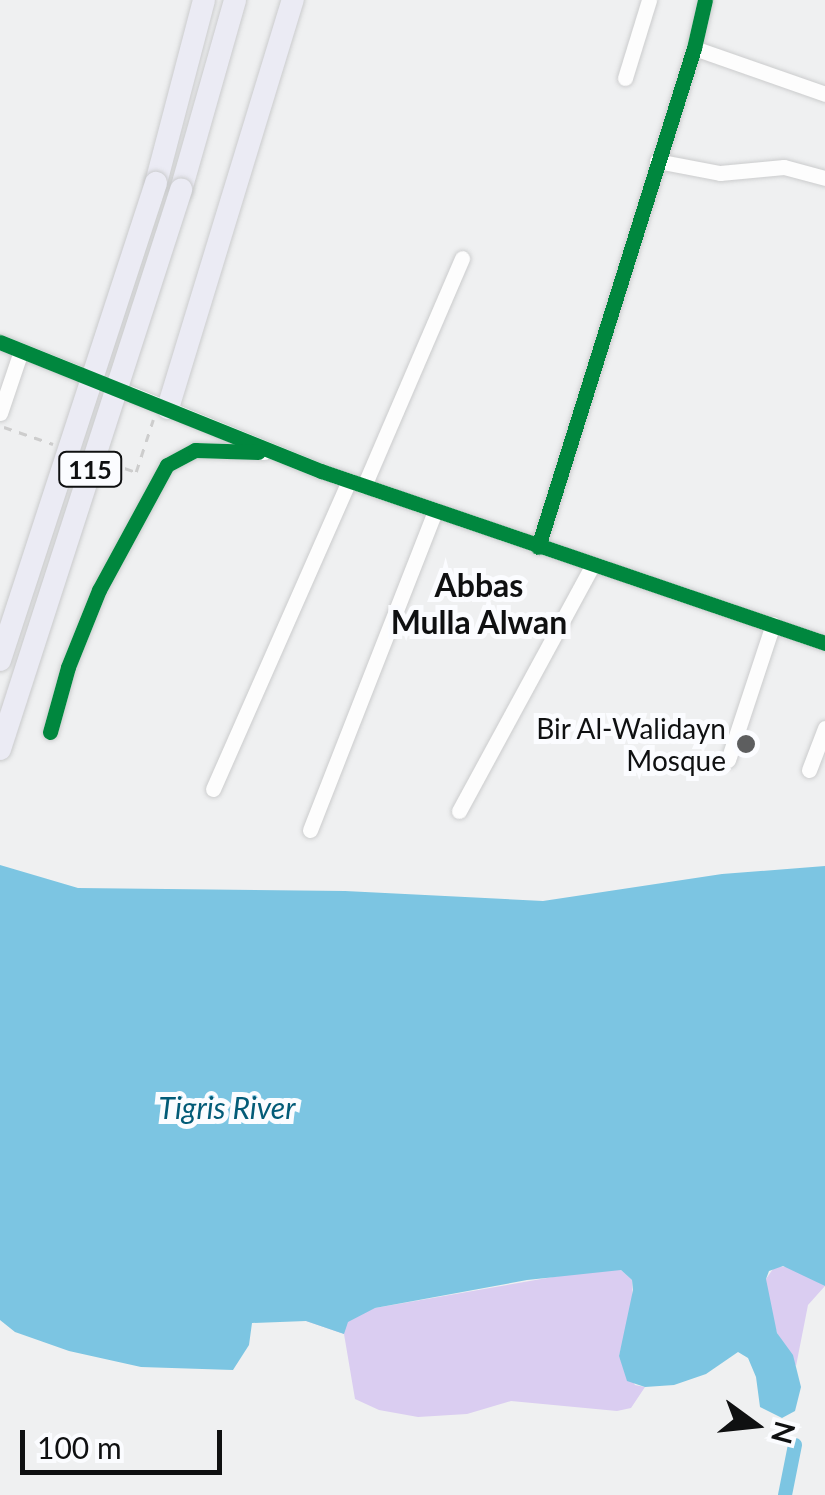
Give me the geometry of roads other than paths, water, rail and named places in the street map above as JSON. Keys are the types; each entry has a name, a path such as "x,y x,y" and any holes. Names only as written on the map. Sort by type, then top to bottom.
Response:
{"highway":[{"path":"163,406 293,0"},
{"name":"115","path":"0,749 181,190 235,5"},
{"name":"115","path":"0,660 156,183 202,6"}],"street":[{"path":"625,78 649,0"},
{"path":"538,546 694,48 704,0"},
{"path":"694,48 825,94"},
{"path":"657,161 720,173 784,167 825,178"},
{"path":"212,788 462,258"},
{"path":"0,342 83,375"},
{"path":"0,413 22,351"},
{"path":"124,391 357,483 825,643"},
{"path":"50,732 68,667 98,590 167,465 195,450 268,451"},
{"path":"310,830 435,511"},
{"path":"459,810 592,566"},
{"path":"728,760 773,624"},
{"path":"809,770 825,728"}],"water":[{"name":"Tigris River","path":"0,865 78,888 345,891 543,901 722,874 825,866 825,1286 783,1266 769,1271 766,1279 777,1333 793,1355 801,1387 795,1411 782,1418 760,1407 756,1377 748,1358 738,1352 706,1374 674,1385 645,1387 627,1381 619,1356 633,1290 632,1280 621,1270 527,1280 375,1308 348,1322 344,1334 306,1321 252,1323 249,1345 233,1370 141,1367 69,1351 15,1332 0,1320"}],"waterway":[{"path":"785,1495 795,1445"}],"place":[{"name":"Bir Al-Walidayn Mosque","path":"746,744"}],"district":[{"name":"Abbas Mulla Alwan","path":"479,604"}]}
